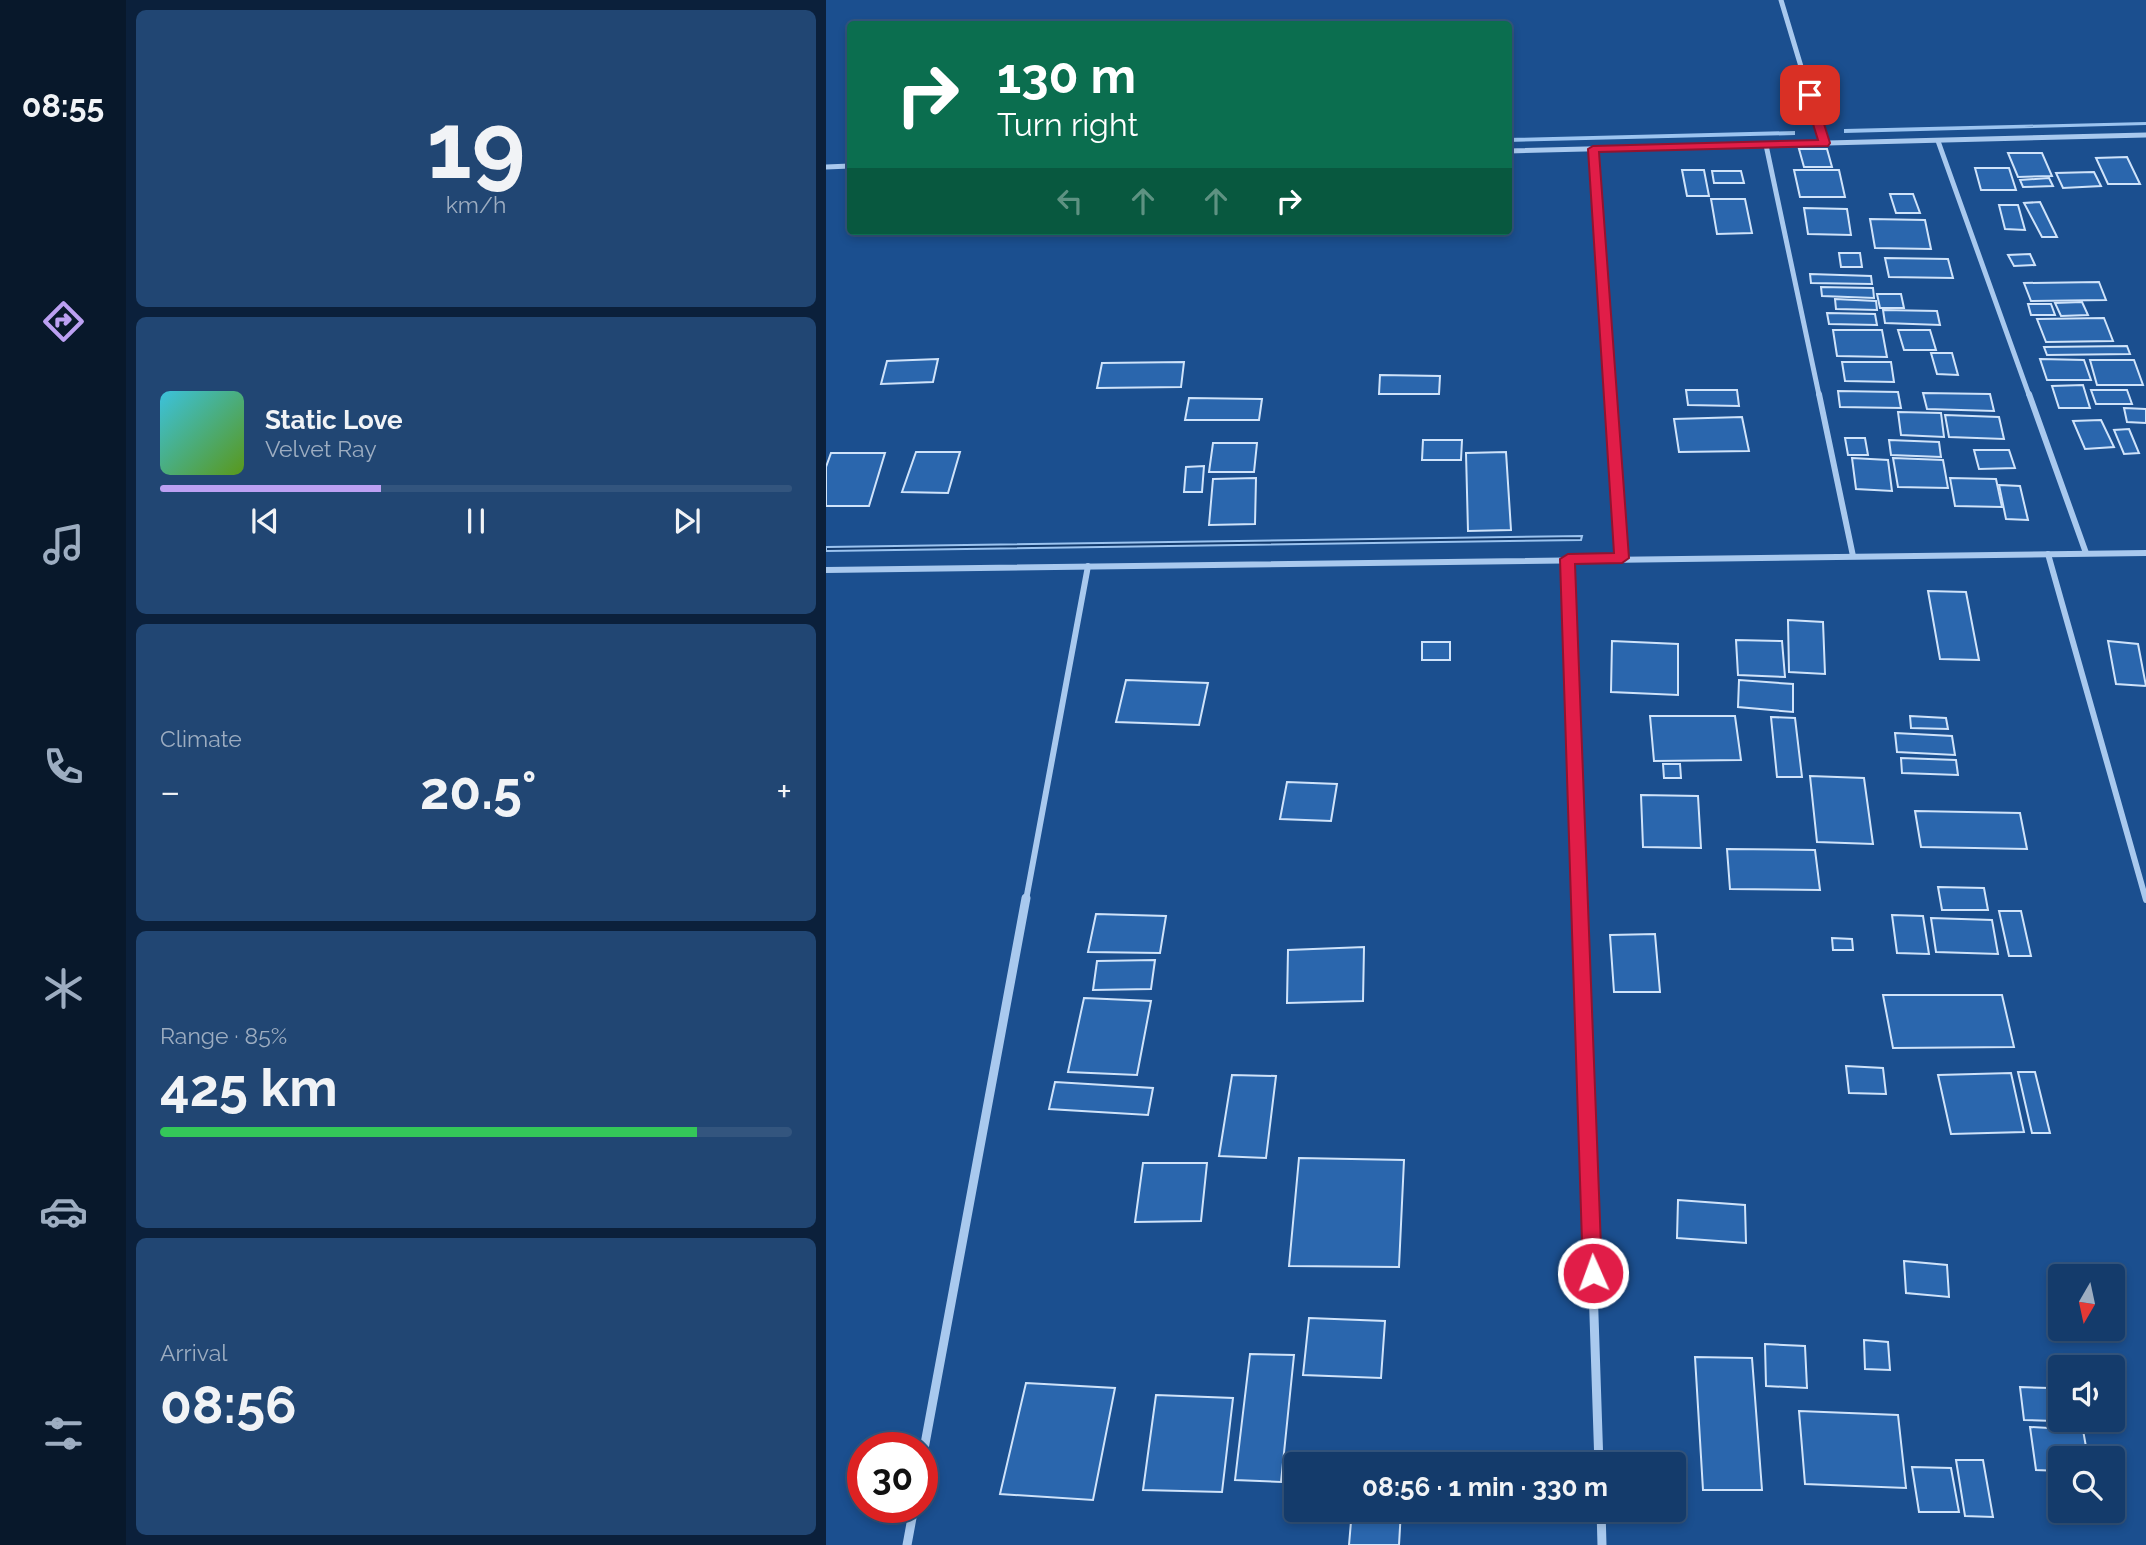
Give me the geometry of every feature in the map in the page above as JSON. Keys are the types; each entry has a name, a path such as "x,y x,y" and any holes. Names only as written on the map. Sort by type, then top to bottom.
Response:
{"street":[{"path":"1781,0 1824,143"},
{"path":"1512,151 2146,135"},
{"path":"1938,141 2086,554"},
{"path":"1766,145 1853,556"},
{"path":"1593,149 1622,558"},
{"path":"826,167 847,166"},
{"path":"826,570 2146,553"},
{"path":"2048,554 2146,900"},
{"path":"1568,559 1600,1452"},
{"path":"927,1432 1088,566"},
{"path":"1601,1522 1602,1545"},
{"path":"907,1545 911,1523"}],"water":[{"path":"2146,124 1845,132 1845,130"},
{"path":"1794,132 1794,134 1512,139"},
{"path":"1582,536 1581,540 826,551 826,547"}],"building":[{"path":"1799,149 1827,149 1832,167 1804,167"},
{"path":"2008,153 2042,153 2052,176 2018,177"},
{"path":"2127,157 2140,184 2108,184 2096,158"},
{"path":"1975,168 2009,168 2016,190 1981,190"},
{"path":"1682,170 1704,170 1709,196 1687,196"},
{"path":"1794,170 1839,170 1845,197 1800,197"},
{"path":"1712,171 1741,171 1744,183 1714,183"},
{"path":"2094,172 2101,186 2063,188 2056,173"},
{"path":"2049,178 2053,186 2023,187 2020,180"},
{"path":"1890,194 1913,194 1920,213 1896,213"},
{"path":"1711,199 1745,199 1752,233 1717,234"},
{"path":"2040,202 2057,237 2042,237 2024,203"},
{"path":"1999,205 2018,205 2025,230 2005,229"},
{"path":"1804,208 1847,209 1851,235 1808,234"},
{"path":"1870,219 1925,220 1931,249 1875,248"},
{"path":"1839,253 1860,253 1862,267 1841,267"},
{"path":"2030,254 2035,265 2014,266 2008,255"},
{"path":"1885,258 1948,259 1953,278 1889,277"},
{"path":"1810,274 1871,276 1872,284 1811,283"},
{"path":"2099,282 2106,300 2031,301 2024,283"},
{"path":"1821,287 1873,288 1874,298 1822,296"},
{"path":"1877,294 1901,294 1904,308 1880,308"},
{"path":"1835,299 1876,301 1877,310 1836,309"},
{"path":"2082,302 2088,315 2061,316 2055,303"},
{"path":"2028,304 2051,304 2055,315 2031,315"},
{"path":"1883,310 1937,311 1940,325 1885,323"},
{"path":"1827,313 1875,314 1877,325 1829,324"},
{"path":"2104,318 2113,341 2046,342 2037,319"},
{"path":"1833,330 1882,330 1887,357 1837,356"},
{"path":"1898,330 1930,330 1936,350 1904,350"},
{"path":"2127,346 2130,354 2047,355 2044,347"},
{"path":"1931,353 1952,353 1958,375 1937,374"},
{"path":"938,359 933,382 881,384 887,361"},
{"path":"2040,359 2084,360 2091,380 2047,380"},
{"path":"2090,360 2134,360 2143,385 2097,385"},
{"path":"1184,362 1181,387 1097,388 1102,363"},
{"path":"1842,362 1891,362 1894,382 1845,381"},
{"path":"1380,375 1440,376 1439,394 1379,394"},
{"path":"2083,385 2090,408 2059,408 2052,386"},
{"path":"1686,390 1737,390 1739,406 1688,405"},
{"path":"2091,390 2127,390 2132,404 2096,404"},
{"path":"1838,391 1898,392 1901,408 1840,407"},
{"path":"1923,393 1990,394 1994,411 1927,409"},
{"path":"1189,398 1262,399 1259,420 1185,420"},
{"path":"2124,408 2146,409 2146,423 2127,422"},
{"path":"1898,412 1941,413 1944,437 1901,435"},
{"path":"1945,415 1999,417 2004,439 1949,437"},
{"path":"1742,417 1749,451 1679,452 1674,419"},
{"path":"2101,420 2114,447 2085,449 2073,421"},
{"path":"2129,429 2139,453 2124,454 2114,430"},
{"path":"1845,438 1865,438 1868,455 1848,455"},
{"path":"1423,440 1462,440 1461,460 1422,460"},
{"path":"1889,440 1939,442 1941,457 1891,455"},
{"path":"1213,443 1257,443 1254,472 1209,472"},
{"path":"1974,450 2009,450 2015,468 1979,469"},
{"path":"916,452 960,452 948,493 902,492"},
{"path":"1506,452 1511,530 1468,531 1466,453"},
{"path":"831,453 885,453 869,506 826,506 826,467"},
{"path":"1852,458 1888,460 1892,491 1856,489"},
{"path":"1893,458 1943,460 1948,488 1898,487"},
{"path":"1204,466 1202,492 1184,492 1186,467"},
{"path":"1256,478 1255,524 1209,525 1213,479"},
{"path":"1950,478 1996,479 2002,507 1955,506"},
{"path":"1999,485 2020,486 2028,520 2006,519"},
{"path":"1928,591 1966,592 1979,660 1940,659"},
{"path":"1788,620 1823,622 1825,674 1789,672"},
{"path":"1736,640 1782,641 1785,677 1738,675"},
{"path":"1612,641 1678,644 1678,695 1611,692"},
{"path":"2108,641 2138,644 2146,686 2116,684"},
{"path":"1422,642 1450,642 1450,660 1422,660"},
{"path":"1126,680 1208,683 1199,725 1116,722"},
{"path":"1739,680 1793,684 1793,712 1738,707"},
{"path":"1650,716 1735,716 1741,760 1654,761"},
{"path":"1910,716 1946,718 1948,729 1911,728"},
{"path":"1771,717 1795,718 1802,777 1777,777"},
{"path":"1895,733 1952,736 1955,755 1897,752"},
{"path":"1901,758 1956,760 1958,775 1902,773"},
{"path":"1663,764 1680,764 1681,778 1664,778"},
{"path":"1810,776 1864,778 1873,844 1817,842"},
{"path":"1287,782 1337,784 1331,821 1280,819"},
{"path":"1641,795 1698,796 1701,848 1643,847"},
{"path":"1915,811 2020,813 2027,849 1921,847"},
{"path":"1727,849 1815,850 1820,890 1730,889"},
{"path":"1938,887 1984,888 1988,910 1942,910"},
{"path":"1999,911 2021,911 2031,956 2009,956"},
{"path":"1096,914 1166,916 1160,953 1088,952"},
{"path":"1892,915 1923,916 1929,954 1897,953"},
{"path":"1931,918 1992,920 1998,954 1936,952"},
{"path":"1655,934 1660,992 1614,992 1610,935"},
{"path":"1832,938 1852,939 1853,950 1833,950"},
{"path":"1364,947 1363,1001 1287,1003 1288,950"},
{"path":"1155,960 1151,989 1093,990 1097,961"},
{"path":"1883,995 2002,995 2014,1047 1893,1048"},
{"path":"1084,998 1151,1001 1137,1075 1068,1072"},
{"path":"1846,1066 1883,1068 1886,1094 1849,1093"},
{"path":"2018,1072 2035,1072 2050,1133 2032,1133"},
{"path":"2011,1073 2024,1132 1951,1134 1938,1075"},
{"path":"1232,1075 1276,1076 1266,1158 1219,1156"},
{"path":"1055,1082 1153,1088 1148,1115 1049,1109"},
{"path":"1299,1158 1404,1160 1399,1267 1289,1266"},
{"path":"1143,1163 1207,1163 1201,1221 1135,1222"},
{"path":"1678,1200 1745,1205 1746,1243 1677,1238"},
{"path":"1904,1261 1947,1265 1949,1297 1906,1293"},
{"path":"1309,1318 1385,1321 1381,1378 1303,1375"},
{"path":"1864,1340 1888,1342 1890,1370 1865,1369"},
{"path":"1765,1344 1805,1346 1807,1388 1766,1386"},
{"path":"1250,1354 1294,1355 1281,1482 1235,1480"},
{"path":"1695,1357 1752,1358 1762,1490 1703,1490"},
{"path":"1026,1383 1115,1388 1093,1500 1000,1494"},
{"path":"2020,1387 2048,1388 2048,1421 2024,1420"},
{"path":"1156,1395 1233,1398 1222,1492 1143,1490"},
{"path":"1799,1411 1898,1415 1906,1488 1805,1484"},
{"path":"2030,1427 2048,1428 2048,1432 2083,1432 2086,1446 2048,1446 2048,1470 2036,1470"},
{"path":"1956,1460 1983,1460 1993,1517 1965,1516"},
{"path":"1912,1467 1951,1468 1959,1512 1919,1512"},
{"path":"1351,1522 1400,1522 1399,1545 1349,1545"}],"route":[{"path":"1593,1273 1568,559 1622,558 1593,149 1824,143 1810,95"}]}
